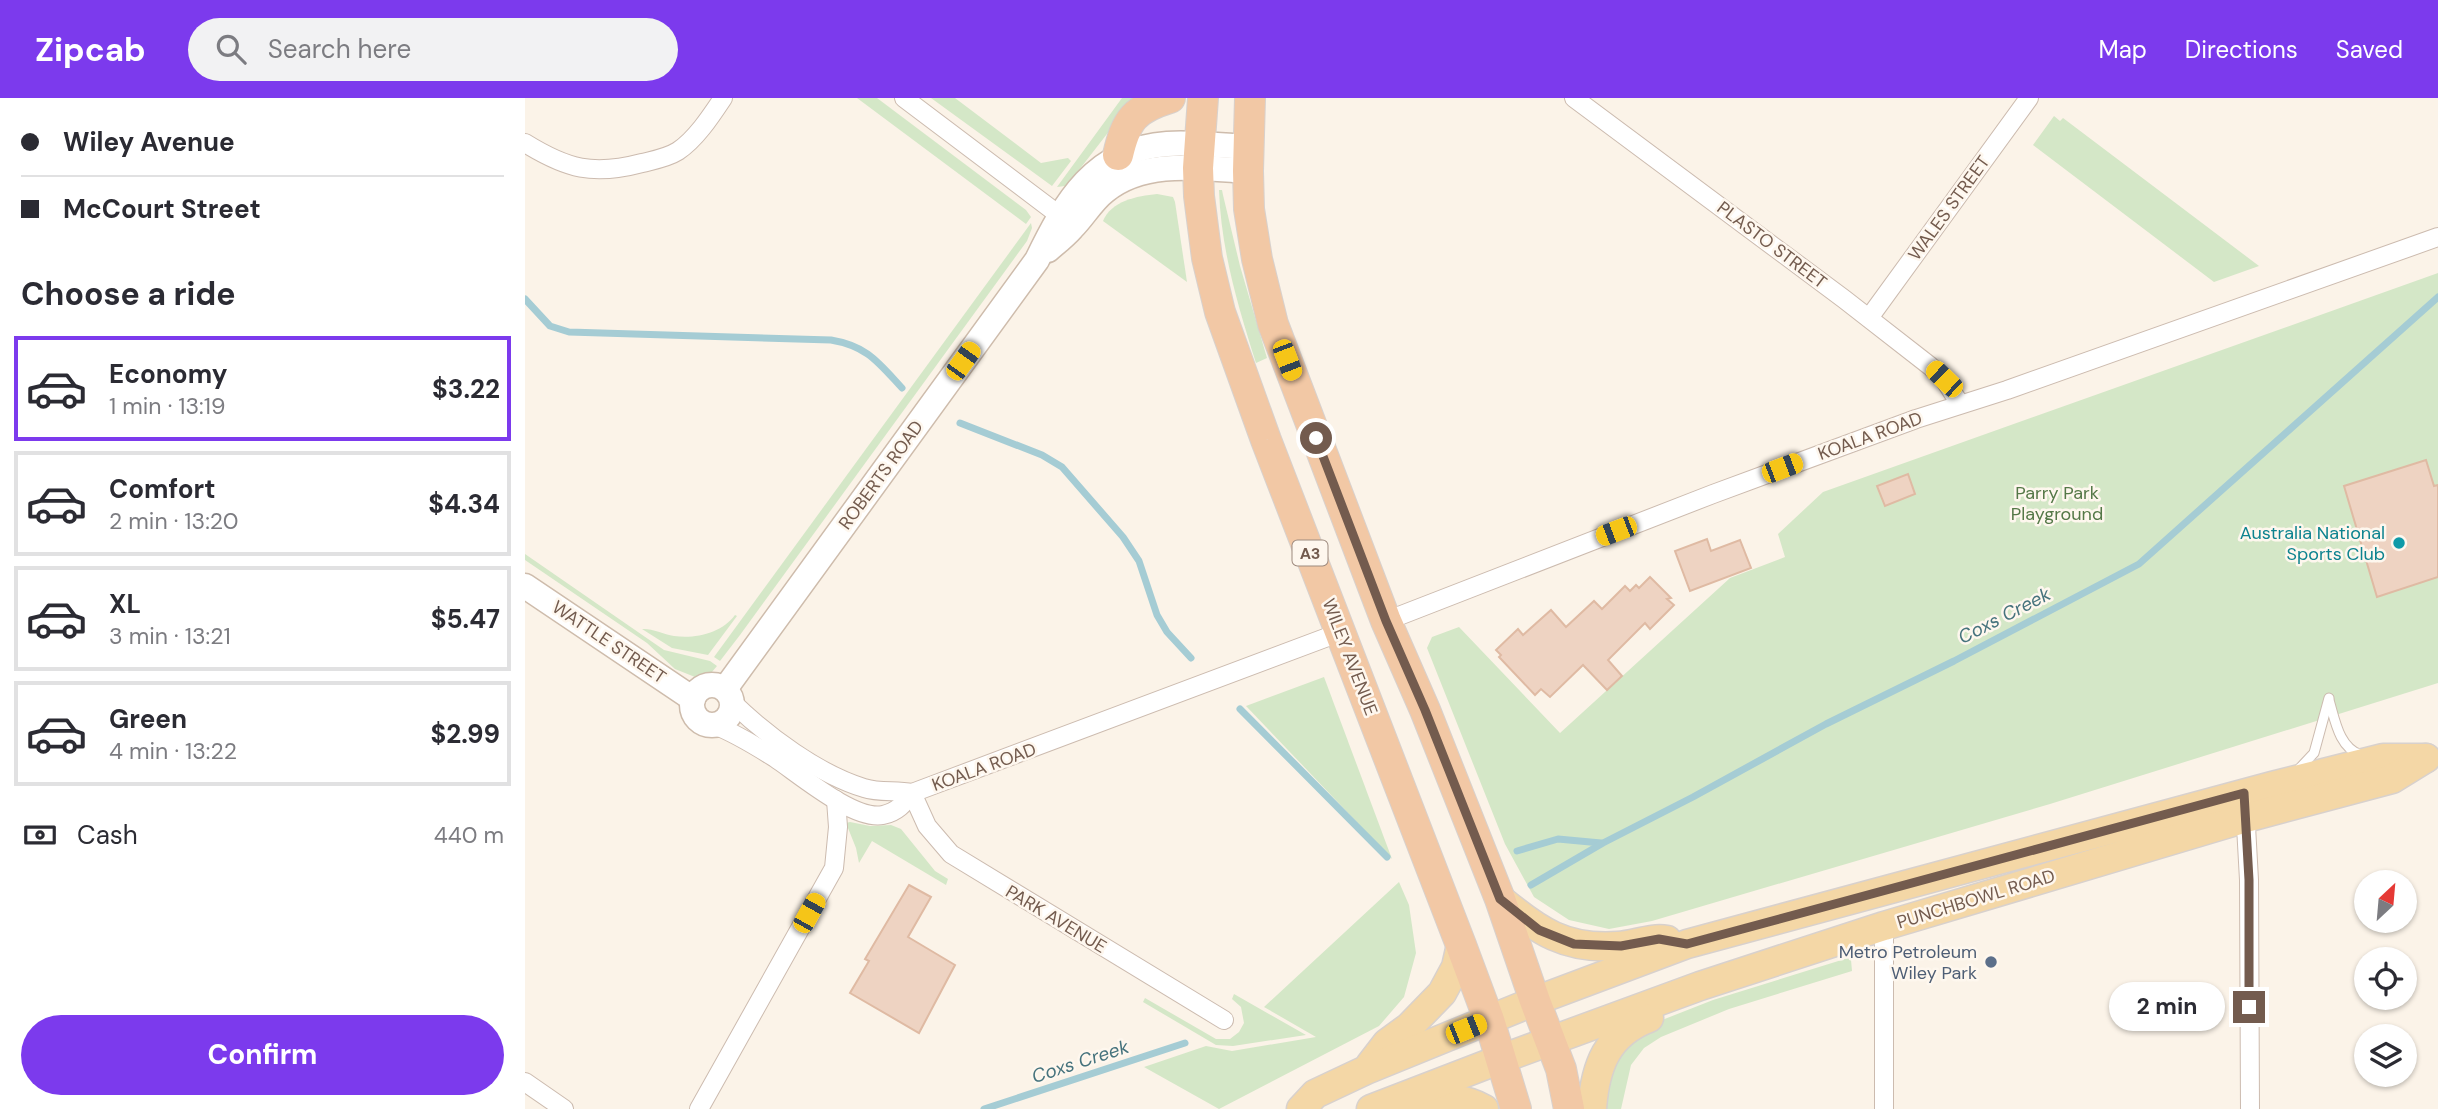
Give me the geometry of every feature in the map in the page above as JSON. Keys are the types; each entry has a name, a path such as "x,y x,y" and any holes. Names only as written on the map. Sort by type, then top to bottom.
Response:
{"highway":[{"path":"1118,155 1124,132 1133,117 1151,105 1170,98"},
{"name":"A3","path":"1199,156 1203,98"},
{"name":"A3","path":"1250,98 1249,209 1257,259 1273,324 1386,621 1425,710 1500,899 1561,1069 1569,1109"},
{"name":"WILEY AVENUE","path":"1199,156 1207,258 1220,312 1489,1020"},
{"name":"A3","path":"1489,1020 1516,1109"}],"main road":[{"name":"ROBERTS ROAD","path":"729,696 1037,260 1059,215 1097,170 1118,155 1164,144 1199,156 1248,159"},
{"name":"ROBERTS ROAD","path":"1037,260 1073,227 1104,191 1122,179 1199,156"},
{"name":"WATTLE STREET","path":"525,586 693,699"},
{"path":"712,684 729,696 732,709 726,720 714,725 702,722 697,718 692,706 693,699 700,689 712,684"},
{"name":"PUNCHBOWL ROAD","path":"1371,1109 1700,986 2245,806 2272,786 2383,758 2432,756"},
{"name":"PUNCHBOWL ROAD","path":"1301,1109 1315,1094 1366,1070 1687,944 2245,806 2392,779 2432,756"},
{"path":"1500,899 1539,930 1574,944 1621,946 1659,939 1687,944"},
{"path":"1366,1070 1387,1044 1409,1027 1443,993 1456,967 1461,945"},
{"path":"1593,1109 1594,1086 1601,1060 1614,1040 1632,1024 1672,1009 1700,986"},
{"path":"1400,1098 1444,1098 1484,1109"}],"street":[{"path":"525,143 566,165 591,170 620,169 678,151 723,98"},
{"path":"904,98 1059,215"},
{"name":"WALES STREET","path":"1869,318 2029,98"},
{"name":"PLASTO STREET","path":"1584,101 1930,366 1944,379 1959,404"},
{"name":"KOALA ROAD","path":"1386,621 1726,489 1959,404 2007,390 2438,237"},
{"name":"KOALA ROAD","path":"836,800 881,816 901,808 912,793 1341,632"},
{"path":"729,696 769,734 833,775 866,789 894,789 912,793"},
{"path":"699,1109 834,868 838,827 836,800 774,757 714,725"},
{"name":"PARK AVENUE","path":"912,793 927,827 951,854 1224,1020"},
{"path":"2245,806 2250,1109"},
{"path":"1884,926 1884,1109"},
{"path":"525,1082 564,1109"}],"lane":[{"path":"2272,786 2300,769 2314,753 2329,698 2340,736 2347,746 2355,753 2383,758"}],"green space":[{"path":"857,98 877,98 1026,210 1031,217 1026,224"},
{"path":"931,98 955,98 1041,163 1068,158 1071,161 1052,186"},
{"path":"1122,98 1145,98 1117,121 1072,179 1065,186 1057,187"},
{"path":"2054,116 2060,121 2063,118 2259,266 2214,282 2033,145"},
{"path":"1219,190 1222,190 1240,266 1267,358 1256,363 1227,256"},
{"path":"1157,194 1173,197 1175,202 1187,282 1103,221 1118,204"},
{"path":"1031,223 1027,241 740,635 720,661 714,657"},
{"name":"Parry Park Playground","path":"2438,273 2438,683 2050,804 1652,921 1609,929 1569,920 1534,897 1505,844 1427,648 1432,637 1459,627 1560,733 1730,578 1785,557 1778,534 1823,492"},
{"path":"525,554 664,650 710,661 717,666 711,673 695,677 675,669 647,643 525,560"},
{"path":"737,616 708,655 672,648 642,629 691,637 716,630"},
{"path":"1324,677 1392,859 1246,706"},
{"path":"846,823 870,826 891,825 901,829 935,871 948,879 946,885 872,841 859,863"},
{"path":"1399,882 1409,905 1416,953 1404,997 1379,1026 1219,1109 1144,1067 1206,1046 1232,1051 1316,1037 1264,1007"},
{"path":"1848,958 1851,960 1852,971 1729,1009 1661,1037 1644,1048 1631,1065 1621,1109 1602,1109 1614,1057 1657,1022 1713,1000"},
{"path":"1234,994 1306,1035 1233,1046 1216,1045 1143,1002 1145,998 1216,1039 1230,1039 1239,1032 1244,1023 1241,1007 1232,999"}],"building":[{"name":"Australia National Sports Club","path":"2426,460 2434,486 2438,485 2438,577 2377,597 2344,486"},
{"path":"1908,474 1915,494 1885,506 1877,486"},
{"path":"1707,539 1711,551 1740,540 1751,568 1690,591 1675,551"},
{"path":"1650,577 1671,598 1667,599 1674,605 1650,629 1645,623 1608,660 1622,676 1607,690 1583,665 1550,697 1541,689 1535,695 1499,657 1501,655 1496,650 1518,629 1523,635 1551,610 1566,627 1594,601 1602,609 1625,586 1630,591 1636,585 1639,588"},
{"path":"909,885 931,897 908,937 955,965 919,1033 850,993 869,961 865,959"}],"waterway":[{"name":"Coxs Creek","path":"1531,885 1603,843 1826,724 1954,661 2139,564 2438,297"},
{"path":"525,299 550,326 569,332 831,340 854,346 871,356 902,388"},
{"path":"960,423 1042,455 1062,467 1123,537 1139,561 1157,615 1167,632 1191,658"},
{"path":"1240,709 1387,857"},
{"path":"1517,851 1558,839 1601,843"},
{"name":"Coxs Creek","path":"984,1109 1185,1043"}],"place":[{"name":"Australia National Sports Club","path":"2399,543"},
{"name":"Metro Petroleum Wiley Park","path":"1991,962"}],"route":[{"path":"1316,438 1386,621 1425,710 1500,899 1539,930 1574,944 1595,947 1621,946 1659,939 1687,944 2244,793 2249,880 2249,1007"}]}
